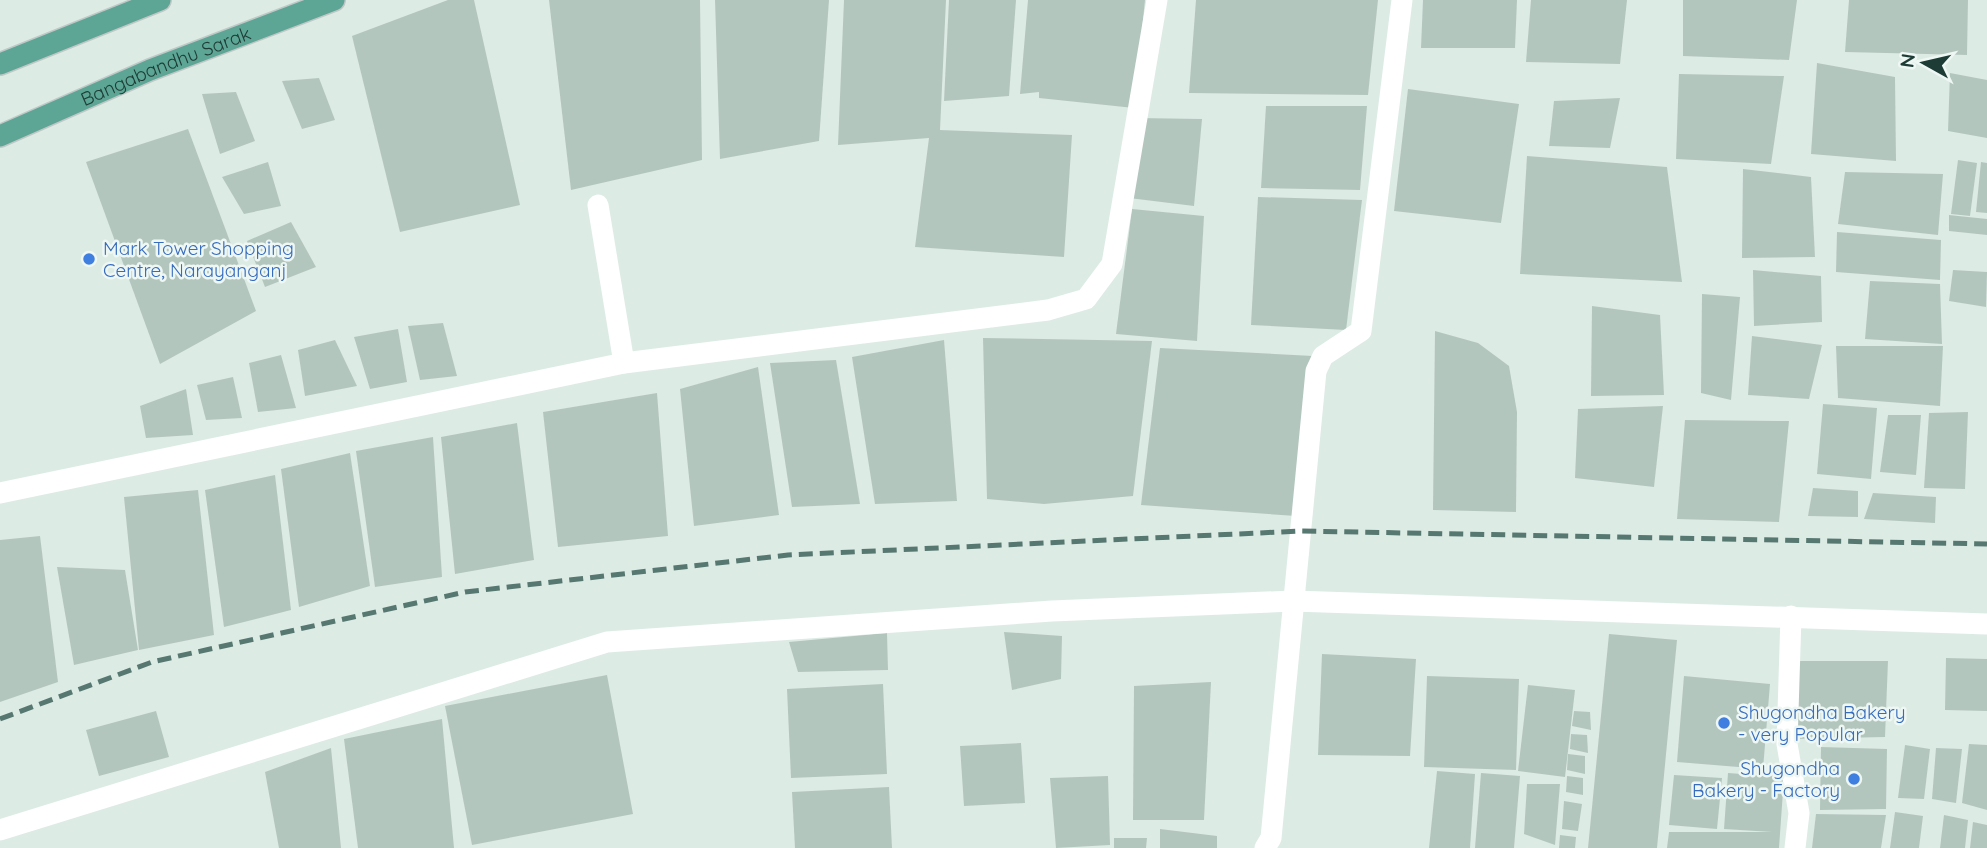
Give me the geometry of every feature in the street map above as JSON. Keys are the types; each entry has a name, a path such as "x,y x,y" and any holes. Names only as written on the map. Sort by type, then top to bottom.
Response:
{"main road":[{"name":"Bangabandhu Sarak","path":"0,136 150,69 334,0"},
{"path":"0,64 151,1"}],"street":[{"path":"0,493 624,363 1048,310 1086,299 1112,264 1157,0"},
{"path":"1265,848 1270,838 1316,371 1323,356 1361,331 1402,0"},
{"path":"598,205 624,363"},
{"path":"0,830 607,642 1052,611 1293,601 1987,624"},
{"path":"1791,616 1787,744 1799,813 1795,848"}],"building":[{"path":"448,0 474,0 520,205 400,232 352,36"},
{"path":"549,0 700,0 702,160 571,190"},
{"path":"715,0 829,0 819,141 720,159"},
{"path":"844,0 946,0 940,130 1072,135 1064,257 915,247 929,138 838,145"},
{"path":"949,0 1016,0 1009,96 944,101"},
{"path":"1028,0 1145,0 1134,108 1039,98 1039,92 1020,94"},
{"path":"1196,0 1378,0 1368,95 1189,93"},
{"path":"1423,0 1517,0 1515,48 1421,48"},
{"path":"1531,0 1627,0 1620,64 1526,62"},
{"path":"1683,0 1797,0 1789,60 1683,56"},
{"path":"1849,0 1968,0 1967,55 1845,52"},
{"path":"1817,63 1895,77 1896,161 1811,154"},
{"path":"1950,73 1987,80 1987,138 1948,131"},
{"path":"1679,74 1784,76 1771,164 1676,159"},
{"path":"319,78 335,120 302,129 282,81"},
{"path":"1408,89 1519,104 1501,223 1394,211"},
{"path":"236,92 255,141 220,154 202,94"},
{"path":"1620,98 1610,148 1549,146 1554,101"},
{"path":"1266,106 1367,106 1360,190 1261,188"},
{"path":"1137,118 1202,119 1194,206 1129,198"},
{"path":"188,129 256,311 160,364 86,162"},
{"path":"1527,156 1667,167 1682,282 1520,274"},
{"path":"1958,160 1977,163 1970,216 1951,214"},
{"path":"268,162 281,206 244,214 222,177"},
{"path":"1981,162 1987,163 1987,213 1976,212"},
{"path":"1743,169 1811,177 1815,257 1742,258"},
{"path":"1845,172 1943,174 1938,235 1838,224"},
{"path":"1258,197 1362,200 1346,330 1251,325"},
{"path":"1132,209 1204,216 1197,341 1116,334"},
{"path":"1949,215 1987,219 1987,235 1949,231"},
{"path":"291,222 316,267 265,287 247,241"},
{"path":"1837,232 1941,240 1940,280 1836,272"},
{"path":"1753,270 1821,276 1822,322 1754,326"},
{"path":"1953,270 1987,272 1986,307 1949,301"},
{"path":"1870,281 1940,284 1942,344 1865,339"},
{"path":"1702,294 1740,297 1731,400 1701,393"},
{"path":"1592,306 1660,315 1664,395 1591,396"},
{"path":"443,323 457,376 420,380 408,326"},
{"path":"398,329 407,382 370,389 354,337"},
{"path":"1435,331 1478,343 1509,366 1517,412 1516,512 1433,510"},
{"path":"1752,336 1822,345 1809,399 1748,395"},
{"path":"983,338 1152,341 1133,496 1044,504 987,499"},
{"path":"335,340 357,386 305,396 298,350"},
{"path":"944,340 957,501 875,504 852,357"},
{"path":"1836,346 1943,346 1940,406 1838,398"},
{"path":"1160,348 1313,356 1296,516 1141,505"},
{"path":"281,355 296,408 258,412 249,363"},
{"path":"836,360 860,504 792,507 770,363"},
{"path":"758,367 779,515 694,526 680,389"},
{"path":"233,377 242,418 206,420 197,385"},
{"path":"186,389 193,435 146,438 140,406"},
{"path":"657,393 668,536 558,547 543,412"},
{"path":"1823,404 1877,408 1871,479 1817,474"},
{"path":"1663,406 1654,487 1575,478 1578,409"},
{"path":"1968,412 1965,489 1924,488 1929,413"},
{"path":"1888,415 1921,415 1916,475 1880,472"},
{"path":"1685,420 1789,421 1779,522 1677,519"},
{"path":"517,423 534,560 455,574 441,437"},
{"path":"433,437 442,577 375,587 356,451"},
{"path":"350,453 370,586 299,607 281,469"},
{"path":"275,475 291,610 224,627 205,490"},
{"path":"1813,488 1858,491 1858,517 1808,516"},
{"path":"198,490 214,635 139,650 124,497"},
{"path":"1873,493 1936,497 1935,523 1864,519"},
{"path":"40,536 58,682 0,702 0,540"},
{"path":"57,567 125,570 138,650 74,665"},
{"path":"1004,632 1062,636 1061,679 1012,690"},
{"path":"887,633 888,670 798,672 789,642"},
{"path":"1609,634 1677,640 1657,848 1588,848"},
{"path":"1322,654 1416,659 1410,756 1318,755"},
{"path":"1946,658 1987,659 1987,711 1945,710"},
{"path":"1796,661 1888,661 1885,737 1793,739"},
{"path":"607,675 633,814 472,845 445,706"},
{"path":"1427,676 1519,679 1516,770 1424,767"},
{"name":"Shugondha Bakery - very Popular","path":"1684,676 1770,684 1763,769 1677,762"},
{"path":"1211,682 1204,820 1133,820 1134,686"},
{"path":"883,684 887,774 791,778 787,689"},
{"path":"1528,685 1575,690 1565,777 1518,771"},
{"path":"156,711 169,757 99,776 86,730"},
{"path":"1574,711 1590,712 1591,730 1572,726"},
{"path":"442,719 454,848 358,848 344,739"},
{"path":"1571,734 1587,735 1588,753 1570,749"},
{"path":"1021,743 1025,803 964,806 960,746"},
{"path":"1969,744 1987,745 1987,810 1962,803"},
{"path":"1905,745 1930,749 1924,799 1898,798"},
{"name":"Shugondha Bakery - Factory","path":"1821,747 1887,749 1886,809 1820,810"},
{"path":"331,748 341,848 279,848 265,772"},
{"path":"1936,748 1962,749 1956,803 1932,799"},
{"path":"1568,754 1585,756 1585,774 1567,770"},
{"path":"1437,771 1475,774 1470,848 1429,848"},
{"path":"1481,773 1520,776 1514,848 1475,848"},
{"path":"1728,773 1784,777 1779,848 1667,848 1669,832 1772,832 1724,829"},
{"path":"1674,775 1722,778 1717,829 1669,825"},
{"path":"1108,776 1110,845 1056,848 1050,778"},
{"path":"1567,776 1583,778 1583,795 1566,792"},
{"path":"1527,784 1560,784 1555,845 1524,834"},
{"path":"889,787 892,848 795,848 792,792"},
{"path":"1564,801 1582,804 1578,831 1562,829"},
{"path":"1895,812 1923,816 1919,848 1890,848"},
{"name":"Shugondha Bakery - Factory","path":"1816,814 1886,815 1881,848 1812,848"},
{"path":"1944,815 1968,820 1965,848 1940,848"},
{"path":"1973,822 1987,825 1987,848 1970,848"},
{"path":"1160,829 1217,836 1217,848 1160,848"},
{"path":"1560,835 1576,837 1575,848 1559,848"},
{"path":"1114,838 1147,838 1146,848 1114,848"}],"railway":[{"path":"0,719 152,662 465,592 788,555 1301,531 1987,544"}],"place":[{"name":"Mark Tower Shopping Centre, Narayanganj","path":"89,259"},
{"name":"Shugondha Bakery - very Popular","path":"1724,723"},
{"name":"Shugondha Bakery - Factory","path":"1854,779"}]}
